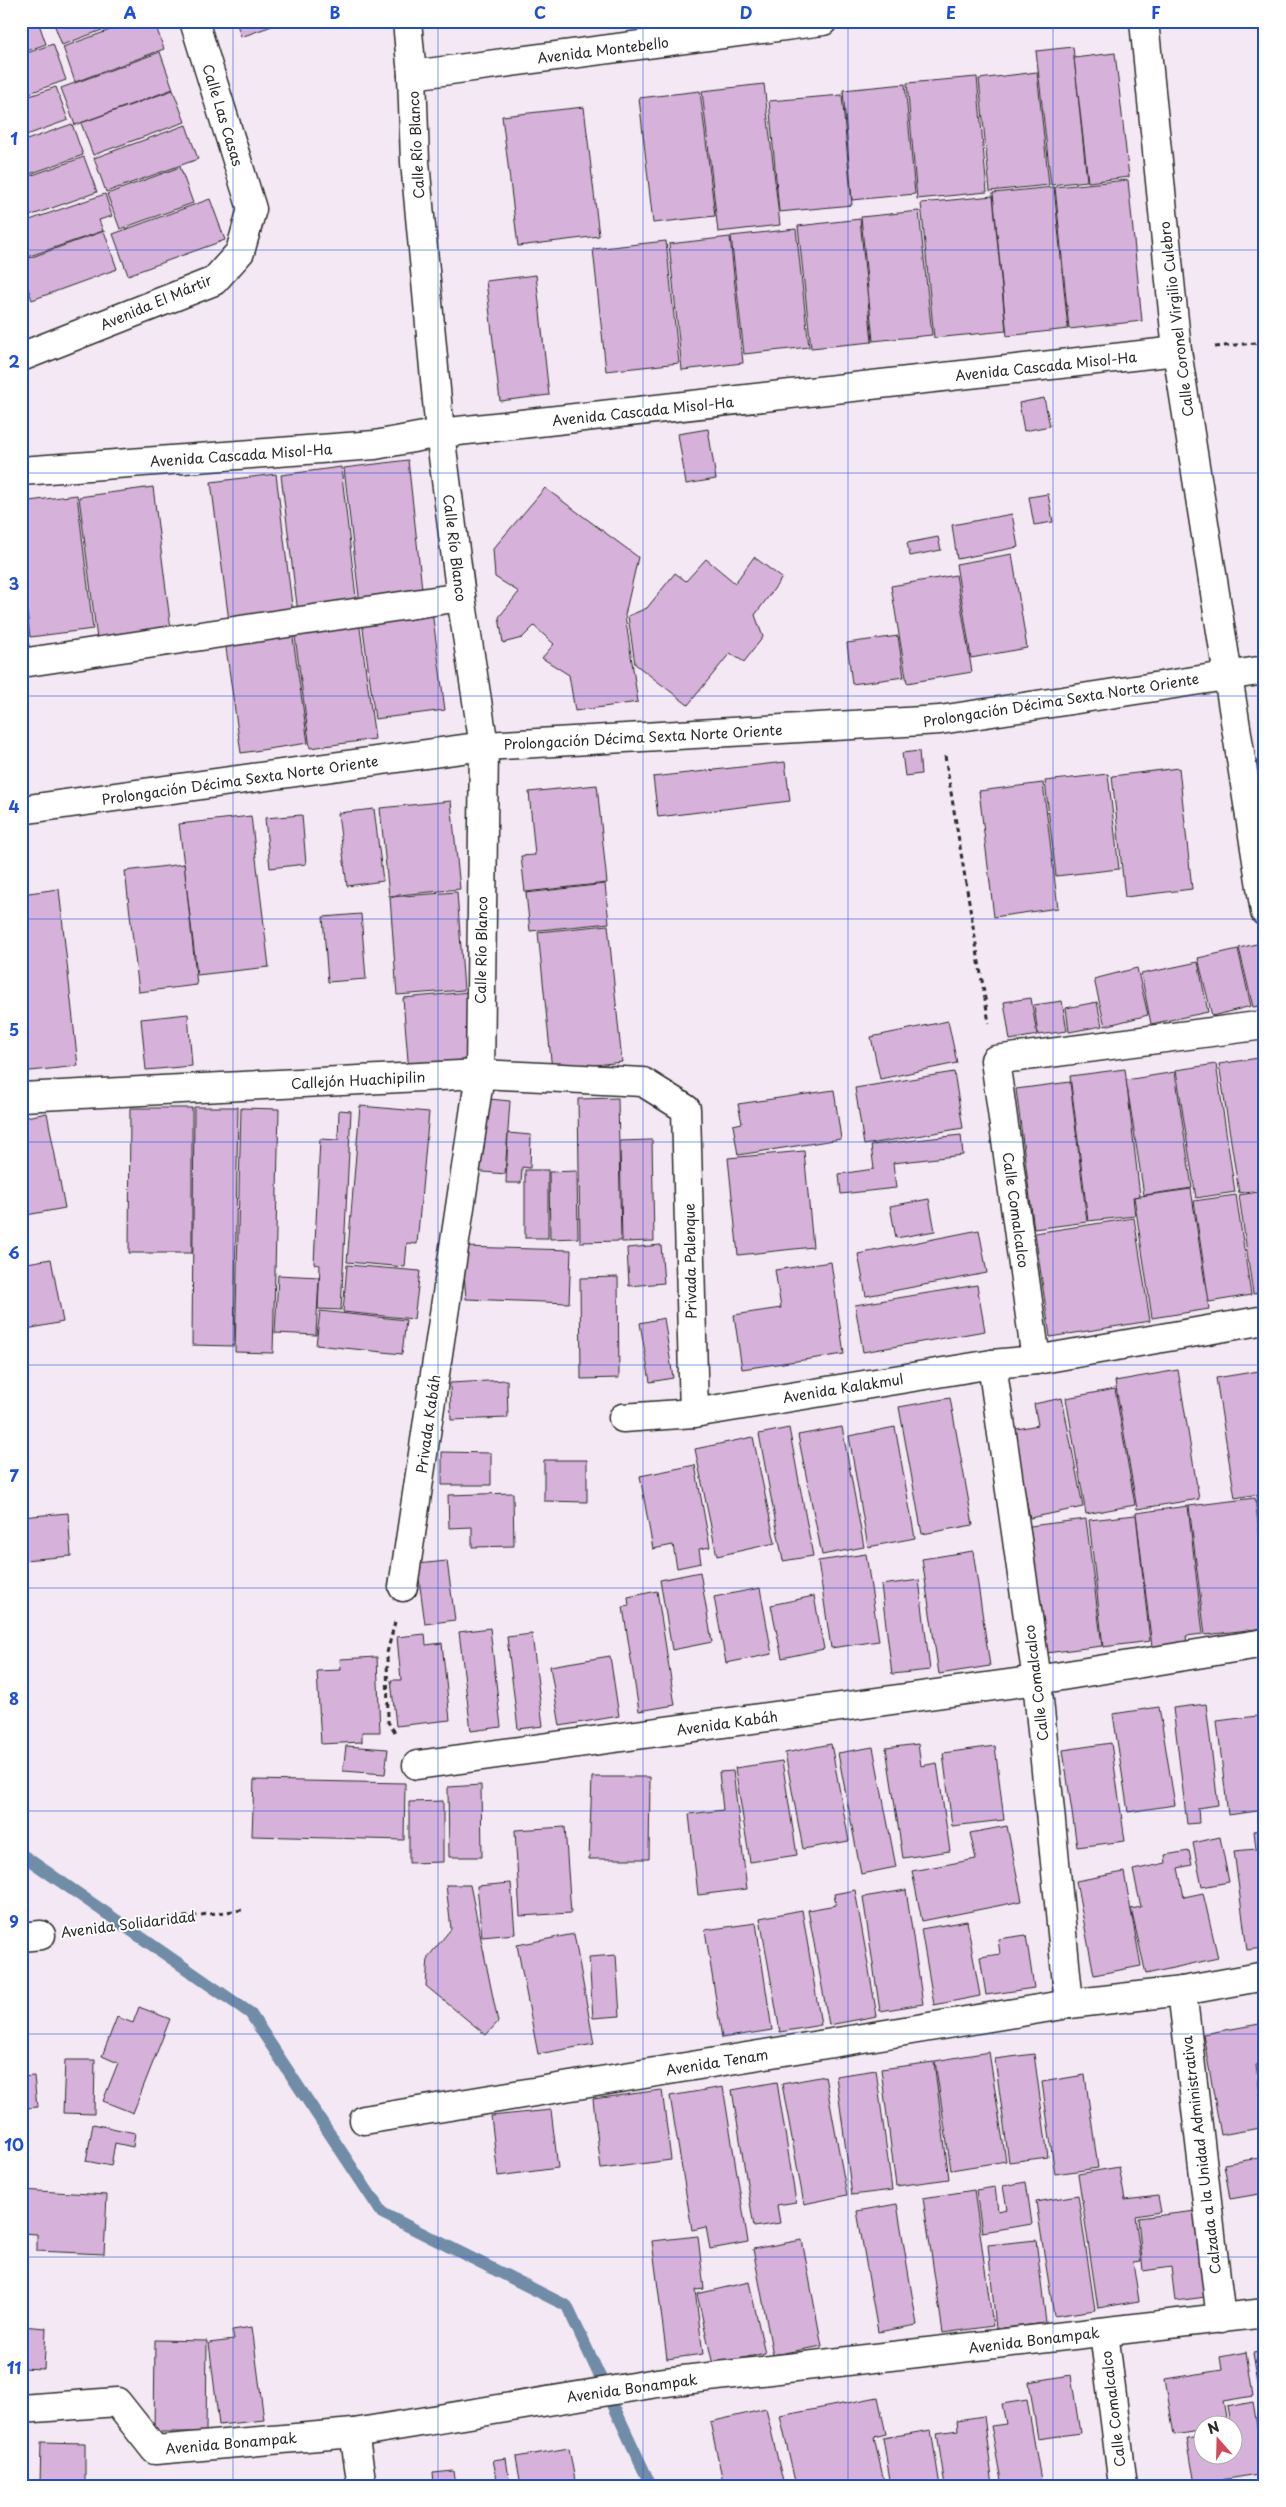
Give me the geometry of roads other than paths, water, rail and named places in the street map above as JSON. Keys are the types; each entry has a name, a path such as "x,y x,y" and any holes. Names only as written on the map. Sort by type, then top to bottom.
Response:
{"street":[{"name":"Calle Las Casas","path":"194,21 252,209"},
{"name":"Calle Río Blanco","path":"407,21 412,75 415,162 440,433 460,596 484,746 480,1074"},
{"name":"Avenida Montebello","path":"412,75 823,21"},
{"name":"Calle Coronel Virgilio Culebro","path":"1144,21 1177,351 1229,675"},
{"name":"Avenida El Mártir","path":"21,357 214,281 240,252 252,209"},
{"name":"Avenida Cascada Misol-Ha","path":"21,471 375,445 440,433 1177,351"},
{"path":"21,663 460,596"},
{"name":"Prolongación Décima Sexta Norte Oriente","path":"21,810 484,746 940,720 1265,670"},
{"path":"1229,675 1265,912"},
{"name":"Calle Comalcalco","path":"1036,1360 995,1060 1265,1025"},
{"name":"Callejón Huachipilin","path":"21,1097 480,1074 643,1082 686,1110"},
{"name":"Privada Kabáh","path":"404,1587 480,1074"},
{"name":"Privada Palenque","path":"686,1110 694,1413"},
{"name":"Avenida Kalakmul","path":"623,1418 694,1413 992,1364 1036,1360 1265,1320"},
{"name":"Calle Comalcalco","path":"992,1364 1037,1680 1069,2004"},
{"name":"Avenida Kabáh","path":"417,1765 1037,1680 1265,1643"},
{"path":"1069,2004 1182,1991 1265,1976"},
{"name":"Calzada a la Unidad Administrativa","path":"1182,1991 1221,2319"},
{"name":"Avenida Tenam","path":"364,2120 1069,2004"},
{"name":"Avenida Bonampak","path":"21,2410 117,2402 155,2450 354,2433 658,2383 1265,2314"},
{"name":"Calle Comalcalco","path":"1104,2332 1123,2486"},
{"path":"354,2433 362,2486"}],"waterway":[{"path":"21,1854 250,2013 382,2213 567,2306 651,2486"}]}
